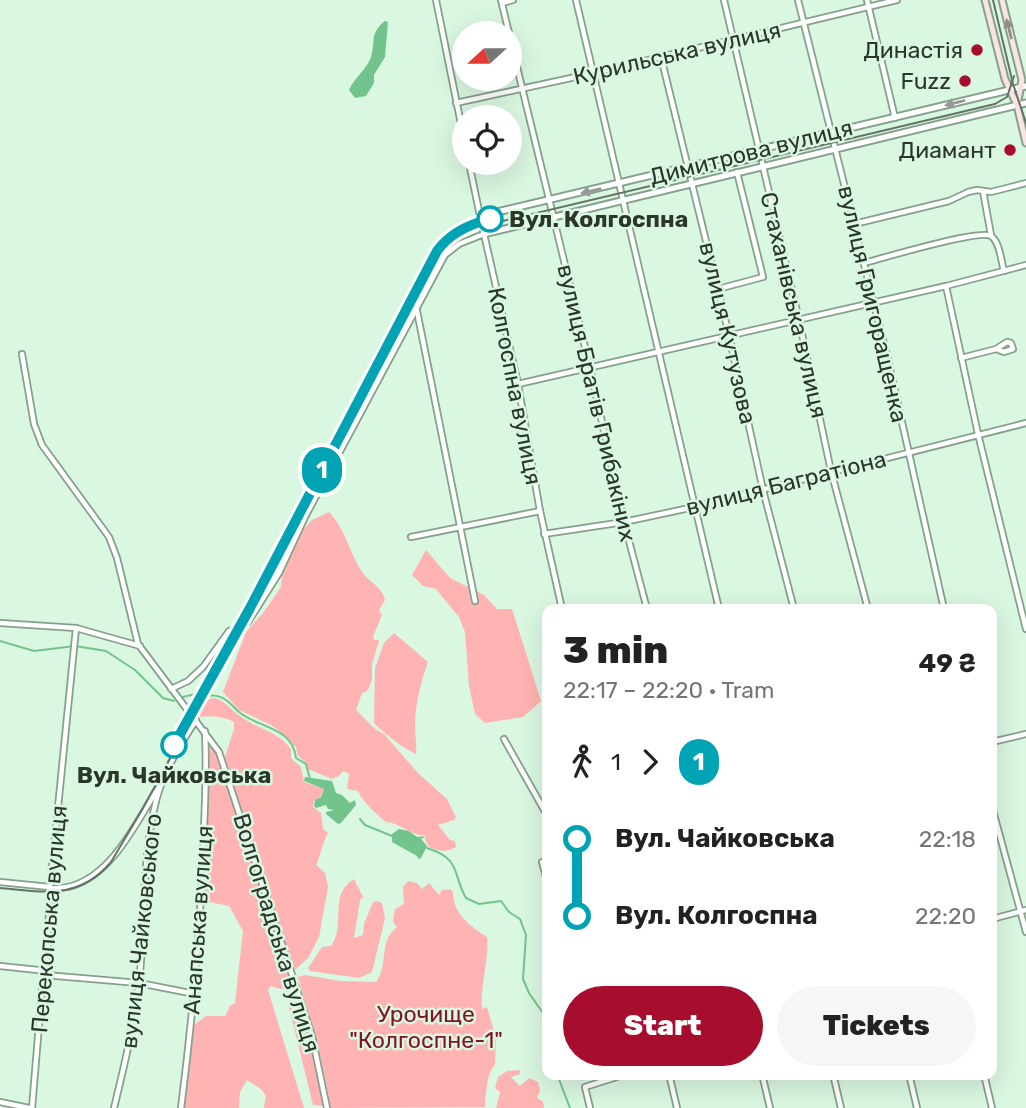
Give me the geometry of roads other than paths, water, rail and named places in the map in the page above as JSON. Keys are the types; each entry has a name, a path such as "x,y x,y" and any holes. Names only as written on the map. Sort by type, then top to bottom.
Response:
{"main road":[{"path":"985,0 1026,143"},
{"path":"1002,0 1024,86 1017,105"}],"street":[{"path":"436,0 456,103"},
{"path":"502,1 513,0"},
{"path":"576,0 718,604"},
{"name":"Стаханівська вулиця","path":"724,0 799,320 831,471 867,604"},
{"name":"вулиця Григоращенка","path":"799,0 864,263 943,604"},
{"path":"867,0 895,118"},
{"name":"Курильська вулиця","path":"522,89 897,0"},
{"name":"вулиця Братів Грибакіних","path":"502,1 506,21"},
{"name":"вулиця Кутузова","path":"661,57 729,335 763,490 793,604"},
{"name":"Димитрова вулиця","path":"480,216 1024,86"},
{"name":"вулиця Братів Грибакіних","path":"522,89 646,604"},
{"name":"Курильська вулиця","path":"456,103 513,91"},
{"name":"Димитрова вулиця","path":"484,234 1026,103"},
{"path":"718,289 763,277 737,172"},
{"name":"Колгоспна вулиця","path":"471,175 518,384 544,534 561,604"},
{"path":"854,223 949,201 968,192 991,192 1026,183"},
{"path":"983,191 991,236 997,244 1004,271"},
{"path":"171,690 188,681 203,667 229,631 248,622 279,573 304,517 445,255 459,244 484,234"},
{"path":"864,263 969,236 991,236"},
{"path":"518,384 946,286 1026,265"},
{"path":"946,286 978,434 1026,629"},
{"path":"417,310 475,601"},
{"path":"961,358 996,349"},
{"name":"Волгоградська вулиця","path":"22,354 34,425 42,444 109,537 117,558 134,633 140,646 219,752 293,974 312,1037 327,1108"},
{"name":"вулиця Багратіона","path":"544,534 624,522 694,507 1026,423"},
{"path":"411,537 540,511"},
{"path":"0,623 76,628 140,646"},
{"name":"Перекопська вулиця","path":"31,1108 76,628"},
{"name":"вулиця Чайковського","path":"114,1108 128,1052 139,983 149,837 156,802 163,781 196,720"},
{"name":"Анапська вулиця","path":"181,1108 195,994 205,794 205,731"},
{"path":"997,741 1026,734"},
{"path":"504,738 542,806"},
{"path":"0,881 50,888 71,886 89,878 115,855 163,781"},
{"path":"997,823 1024,911 1026,932"},
{"path":"997,918 1024,911"},
{"path":"0,966 38,970 45,975 139,983 195,994"},
{"path":"590,1108 585,1087 607,1080"},
{"path":"670,1080 677,1108"},
{"path":"763,1080 770,1108"},
{"path":"834,1080 841,1108"},
{"path":"910,1080 917,1108"},
{"path":"985,1080 992,1108"},
{"path":"0,1102 31,1108"}],"waterway":[{"path":"0,641 34,651 75,646 106,651 135,670 163,698 174,701"},
{"path":"183,697 199,693"},
{"path":"207,696 222,697 247,717 282,734 293,748 296,758 306,764 310,779"},
{"path":"360,819 365,825 392,836"},
{"path":"427,848 451,862 466,898 479,904 501,901 509,912 520,919 526,935 523,979 542,1012"},
{"path":"559,1080 570,1108"}],"tram line":[{"path":"993,0 1013,84 1026,123"},
{"path":"0,888 46,892 73,888 86,883 111,862 252,609 438,257 452,241 482,226 995,104 1007,97 1014,76"},
{"name":"1","path":"174,745 250,608 437,251 448,239 464,229 490,219"}],"place":[{"name":"Династія","path":"977,50"},
{"name":"Fuzz","path":"965,81"},
{"name":"Диамант","path":"1010,150"},
{"name":"Вул. Колгоспна","path":"490,219"},
{"name":"Вул. Чайковська","path":"174,745"}],"park label":[{"name":"Урочище \"Колгоспне-1\"","path":"426,1027"}]}
